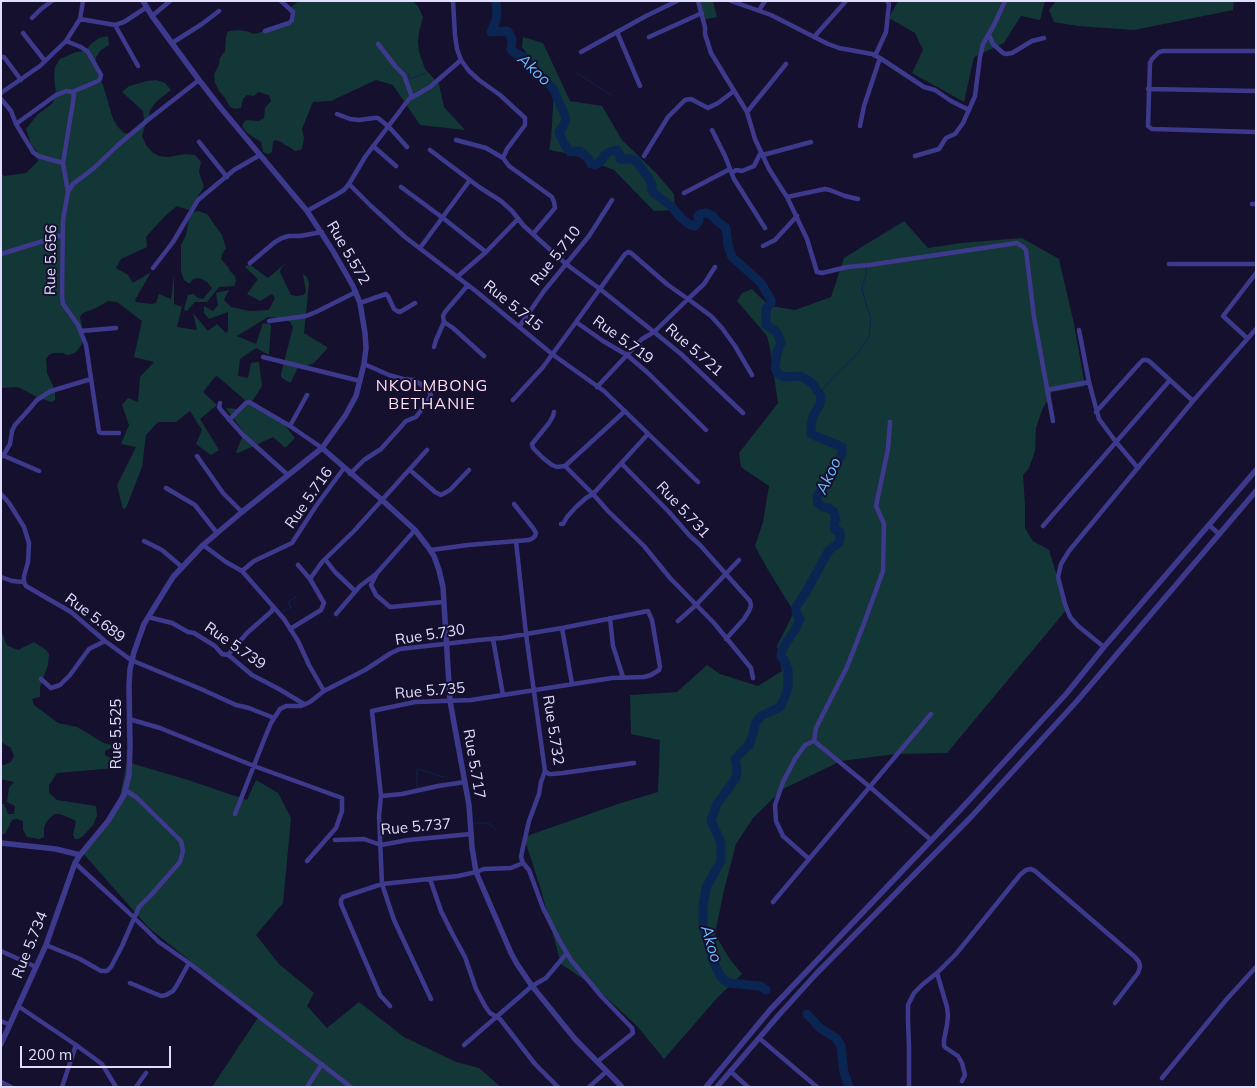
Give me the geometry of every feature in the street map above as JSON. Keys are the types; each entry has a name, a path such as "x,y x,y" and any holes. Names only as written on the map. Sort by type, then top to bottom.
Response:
{"street":[{"path":"32,18 52,1"},
{"path":"1,93 45,61 66,41 80,19 83,1"},
{"name":"Rue 5.572","path":"139,638 148,617 173,576 203,545 322,448 345,416 356,396 366,348 360,303 356,292 322,232 307,211 199,80 142,1"},
{"path":"152,16 170,1"},
{"path":"265,31 289,23 292,20 293,12 281,1"},
{"path":"453,1 457,49 462,60 469,71 500,95 525,118 526,125 524,129 514,139 503,158"},
{"path":"581,52 676,1"},
{"path":"698,1 706,27 705,34 712,53 747,112 755,139 769,169 788,197 807,239 817,272 822,273 846,267 1017,243 1021,244 1026,250 1034,318 1053,420"},
{"path":"731,1 771,15 839,48 878,57 924,87 935,90 968,110"},
{"path":"759,10 765,1"},
{"path":"814,37 846,1"},
{"path":"860,126 886,32 889,4 887,1"},
{"path":"915,156 939,149 947,137 956,133 963,124 975,96 983,44 1005,1"},
{"path":"80,19 115,25 124,22 146,7"},
{"path":"172,43 219,11"},
{"path":"649,37 702,13"},
{"path":"115,25 138,66"},
{"path":"617,32 640,86"},
{"path":"23,33 45,61"},
{"path":"989,35 990,41 1006,54 1012,53 1032,41 1044,38"},
{"path":"16,124 56,95 66,91 72,92 98,81 101,75 88,52 66,41"},
{"path":"378,44 404,75 412,96"},
{"path":"1256,52 1163,51 1155,56 1150,63 1148,89 1148,126 1150,129 1256,132"},
{"path":"1,57 4,57 21,80"},
{"path":"307,211 344,190 365,157 412,96 430,87 462,60"},
{"path":"747,112 786,64"},
{"path":"68,192 73,184 94,168 118,145 199,80"},
{"path":"1148,89 1256,91"},
{"path":"644,156 668,117 685,100 691,99 708,108 734,91"},
{"name":"Rue 5.656","path":"72,92 74,94 73,102 63,163 68,192 63,220 63,304 78,324 86,344 99,432 119,433"},
{"path":"1,99 10,111 33,152 38,156 63,163"},
{"path":"337,114 359,120 378,118 389,127 407,148"},
{"path":"712,130 734,179 765,228"},
{"path":"456,140 486,148 503,158 510,166 552,197 554,208 532,234"},
{"path":"199,142 227,177"},
{"path":"684,193 731,171 742,171 754,166 762,154 811,142"},
{"path":"373,146 396,166"},
{"path":"430,150 486,192 501,200 532,234 566,264 654,332 704,284 715,267"},
{"path":"153,268 173,242 198,200 241,166 260,155"},
{"path":"420,248 470,180"},
{"name":"Rue 5.715","path":"349,184 390,224 552,354 597,386 698,482"},
{"path":"401,187 486,252"},
{"path":"788,197 825,190 858,199"},
{"name":"Rue 5.710","path":"518,327 588,236 612,200"},
{"path":"762,246 775,240 797,216"},
{"path":"457,277 486,252 518,219"},
{"path":"250,263 274,242 282,238 322,232"},
{"path":"1,254 63,235"},
{"path":"576,322 625,254 631,252 659,277 711,316 735,346 752,375"},
{"path":"1169,264 1256,264"},
{"path":"1247,338 1223,316 1256,273"},
{"path":"434,347 444,322 443,316 445,312 468,285"},
{"path":"269,321 306,316 356,292"},
{"path":"360,303 386,294 394,309 400,312 415,303"},
{"path":"444,322 454,328 484,356"},
{"name":"Rue 5.719","path":"513,400 543,367 576,322 627,355 648,372 706,430"},
{"path":"81,331 116,328"},
{"path":"1104,647 1070,618 1058,577 1061,564 1069,551 1193,401 1256,329"},
{"path":"1078,330 1099,419 1138,468"},
{"name":"Rue 5.721","path":"597,386 642,339 654,332 681,354 744,413"},
{"path":"263,357 360,381"},
{"path":"1096,412 1143,360 1149,361 1193,401"},
{"path":"350,474 364,460 381,449 406,422 416,417 430,395 428,389 414,380 389,375 364,364"},
{"path":"39,472 2,455 10,444 15,425 37,400 51,391 91,379"},
{"path":"1043,526 1170,380"},
{"path":"1048,390 1089,382"},
{"path":"290,426 307,395"},
{"path":"229,420 249,402 290,426 322,448"},
{"path":"220,403 220,410 242,434 288,475"},
{"path":"554,412 549,424 532,444 538,453 557,467 565,466 625,411"},
{"path":"814,741 816,728 847,667 864,626 883,571 884,524 876,506 888,449 890,422"},
{"path":"561,524 576,507 593,494 622,464 648,434"},
{"name":"Rue 5.717","path":"322,448 382,500 414,530 431,550 439,570 442,587 450,701 469,805 470,834 476,872 517,964 532,986 575,1039 622,1087"},
{"path":"310,579 322,562 354,531 427,450"},
{"path":"197,456 223,493 242,512"},
{"name":"Rue 5.731","path":"622,464 669,512 750,601 749,611 726,640"},
{"path":"565,466 633,535 670,578 714,623 726,640 751,668 753,678"},
{"name":"Rue 5.716","path":"242,571 254,561 292,543 344,468"},
{"path":"410,470 441,495 450,490 469,470"},
{"path":"706,1087 770,1010 1056,706 1104,647 1256,470"},
{"path":"166,488 195,504 217,533"},
{"path":"717,1087 816,974 964,824 1078,701 1256,491"},
{"path":"1,494 24,527 29,543 24,582 12,581 1,577"},
{"path":"431,550 533,538 536,533 534,528 514,504"},
{"path":"1209,525 1219,534"},
{"path":"336,614 355,591 377,573 414,530"},
{"path":"144,541 162,550 182,567"},
{"name":"Rue 5.732","path":"516,541 526,634 545,771 548,774 552,774 634,763"},
{"path":"203,545 242,571 284,619 324,691"},
{"path":"325,559 335,572 355,591"},
{"path":"678,621 739,560"},
{"path":"290,629 321,610 324,603 310,579 298,565"},
{"path":"377,573 371,585 376,595 390,607 444,602"},
{"name":"Rue 5.689","path":"24,582 26,586 71,612 131,660 236,705 274,718"},
{"path":"228,655 273,607"},
{"name":"Rue 5.730","path":"304,704 400,649 526,634 648,611 652,620 659,670"},
{"name":"Rue 5.739","path":"148,617 172,623 188,632 194,633 215,646 222,654 228,655 252,675 304,704"},
{"path":"610,618 613,646 623,677"},
{"path":"562,628 572,684"},
{"name":"Rue 5.525","path":"80,855 108,821 125,790 130,762 129,686 131,660 139,638"},
{"path":"493,639 503,694"},
{"path":"41,679 50,688 60,685 70,675 89,649 105,641"},
{"name":"Rue 5.735","path":"381,796 372,711 415,702 471,700 623,677 644,677 659,670"},
{"path":"235,814 274,718 280,709 286,706 301,706 304,704"},
{"path":"773,902 931,714"},
{"path":"129,719 160,728 254,766 342,798 342,811 336,828 307,862"},
{"path":"814,741 931,840"},
{"path":"809,859 783,836 776,821 775,804 795,758 804,745 814,741"},
{"path":"545,771 527,829 522,864 529,870 543,908 571,960 602,997 632,1028 633,1033 597,1062"},
{"path":"431,999 394,920 382,884 379,816 381,796 465,782"},
{"path":"46,944 106,971 111,967 139,907 180,862 183,851 181,841 136,797 125,790"},
{"name":"Rue 5.737","path":"335,840 364,839 381,845 408,840 470,834"},
{"path":"1,843 56,849 80,855"},
{"name":"Rue 5.734","path":"1,1044 46,944 80,855"},
{"path":"76,864 159,942 350,1087"},
{"path":"390,1006 380,995 341,904 343,897 382,884 458,876 484,868 511,868 522,864"},
{"path":"909,1087 908,1005 914,994 956,954 1026,870 1031,869 1035,871 1135,957 1140,967 1138,973 1115,1003"},
{"path":"430,879 441,911 465,957 484,1006 490,1013 498,1017 535,1064 558,1087"},
{"path":"1,951 36,967"},
{"path":"464,1045 532,986 546,978 567,953"},
{"path":"130,983 161,996 166,995 177,986 189,963"},
{"path":"1162,1078 1255,968"},
{"path":"937,973 948,1015 944,1046 962,1062 965,1075 962,1081"},
{"path":"18,1006 76,1044 102,1064 116,1087"},
{"path":"1,1021 10,1025"},
{"path":"759,1038 817,1087"},
{"path":"62,1087 76,1044"},
{"path":"307,1087 322,1064"},
{"path":"589,1087 607,1071"},
{"path":"730,1072 748,1087"},
{"path":"136,1087 146,1073"},
{"path":"1,1082 11,1087"}],"green space":[{"path":"299,1 413,1 418,6 423,17 418,42 419,52 425,69 439,84 444,107 465,130 420,125 393,85 376,80 331,101 313,102 302,129 304,138 302,149 295,151 282,142 275,140 272,152 268,154 263,152 261,142 247,133 242,125 246,120 259,121 264,118 265,108 271,101 269,95 258,92 254,96 247,95 243,99 241,108 235,109 230,107 219,91 215,83 214,74 225,51 227,33 229,31 239,30 254,34 277,27 293,19 291,7"},
{"path":"698,1 713,1 717,17 702,20"},
{"path":"898,1 1045,1 1040,20 1021,16 1004,43 974,57 964,102 912,73 923,50 915,33 889,18"},
{"path":"1056,1 1234,1 1233,10 1134,30 1078,26 1054,22 1049,10"},
{"path":"108,36 109,45 101,50 96,57 95,67 103,85 113,119 118,127 124,133 133,134 144,120 143,111 122,92 129,86 147,81 156,80 165,83 171,90 156,102 150,110 149,119 142,136 146,145 159,156 195,155 201,162 199,172 204,187 189,210 177,206 165,216 146,237 147,247 121,259 116,268 128,275 133,283 151,272 135,300 136,302 156,303 159,294 171,299 174,275 174,304 182,307 177,327 197,330 193,313 208,331 217,324 226,333 228,331 228,312 209,319 204,313 204,306 213,311 218,305 216,293 229,290 224,300 231,307 250,311 268,310 275,298 272,294 260,301 247,294 258,279 245,267 249,264 268,278 288,261 281,268 280,272 291,295 304,295 306,292 303,274 307,277 309,283 304,333 327,347 314,363 297,369 291,382 289,382 281,377 281,374 293,327 290,322 286,319 268,317 237,336 256,344 263,323 270,324 269,355 256,348 240,359 238,376 248,378 251,363 259,362 262,386 251,403 282,422 295,438 286,447 273,437 238,453 236,452 244,433 226,408 237,409 245,400 217,376 203,392 217,405 200,419 219,450 211,455 196,444 202,430 190,411 176,422 158,422 146,435 142,467 126,508 123,509 117,485 136,447 121,444 129,425 122,405 128,398 138,402 140,377 154,362 134,357 142,321 117,302 108,301 83,313 80,317 83,330 82,344 76,352 67,355 53,353 46,359 47,373 55,390 55,400 51,402 18,387 1,388 1,173 4,176 26,173 38,161 37,152 31,144 26,129 38,114 52,104 56,95 55,67 60,59 76,52 85,51 99,38"},
{"path":"523,37 543,43 570,101 602,106 622,140 657,174 674,194 675,210 654,211 614,170 571,154 549,150 554,91 522,47"},
{"path":"198,211 207,214 222,235 226,248 221,259 235,276 236,281 234,286 219,287 207,302 195,302 185,311 188,295 193,294 203,299 212,288 207,282 199,278 193,279 188,283 184,280 181,271 181,245 186,235 190,217 194,212"},
{"path":"904,221 928,248 1022,238 1059,259 1074,324 1085,386 1052,392 1042,410 1036,428 1035,451 1029,468 1023,475 1025,528 1033,541 1049,550 1067,609 947,753 896,754 841,761 783,789 753,818 736,844 715,934 729,958 742,974 718,997 664,1059 637,1026 595,987 561,964 524,837 658,792 660,740 631,734 630,695 677,692 707,665 720,674 758,686 782,671 777,646 794,612 755,546 763,522 769,486 741,467 739,453 778,403 767,336 737,301 742,293 752,289 771,306 795,310 831,297 844,258"},
{"path":"1,629 8,646 18,650 34,642 49,654 48,665 40,687 40,697 32,699 34,705 58,723 77,727 104,743 115,746 105,751 105,755 119,763 115,768 57,773 49,785 49,793 57,800 96,806 97,816 93,825 78,839 75,839 73,835 76,821 60,814 54,814 46,822 44,837 39,839 27,837 23,830 23,821 17,819 12,820 5,834 1,834 1,804 4,804 8,814 14,814 15,806 7,802 9,788 14,782 1,779 1,766 11,762 14,756 11,748 1,742"},
{"path":"127,762 247,800 256,780 278,793 291,818 283,903 256,935 279,964 314,993 307,1006 327,1028 359,1002 404,1037 456,1062 479,1068 501,1087 212,1087 259,1016 148,927 81,851 102,828 120,796"}],"waterway":[{"name":"Akoo","path":"496,1 496,20 491,32 507,31 512,39 512,51 524,57 527,64 553,88 566,118 559,132 570,152 580,151 588,158 591,164 595,165 609,152 617,150 620,159 636,161 648,177 654,193 671,206 690,225 695,226 699,221 698,216 706,213 713,216 726,228 732,257 761,283 771,300 766,309 766,325 777,332 781,343 777,353 775,368 778,374 784,377 801,376 812,383 821,396 820,404 813,416 811,434 842,447 842,454 832,476 817,496 818,503 834,512 836,520 834,524 835,530 840,532 839,543 829,550 796,607 796,612 800,619 781,654 788,670 788,688 784,699 780,707 761,716 755,724 749,745 735,759 737,768 736,778 717,804 711,821 721,842 721,861 706,888 703,906 703,924 713,961 721,977 728,983 760,986 766,990"},
{"path":"512,51 511,54 519,63"},
{"path":"408,74 410,79 426,73"},
{"path":"577,73 611,95"},
{"path":"821,396 823,389 857,355 869,336 871,318 862,288 866,268"},
{"path":"282,612 291,607 288,602 296,597"},
{"path":"417,788 417,769 444,777"},
{"path":"473,823 488,823 497,830"},
{"name":"Akoo","path":"807,1014 820,1028 836,1038 841,1046 844,1073 849,1087"}],"district":[{"name":"NKOLMBONG BETHANIE","path":"432,395"}]}
